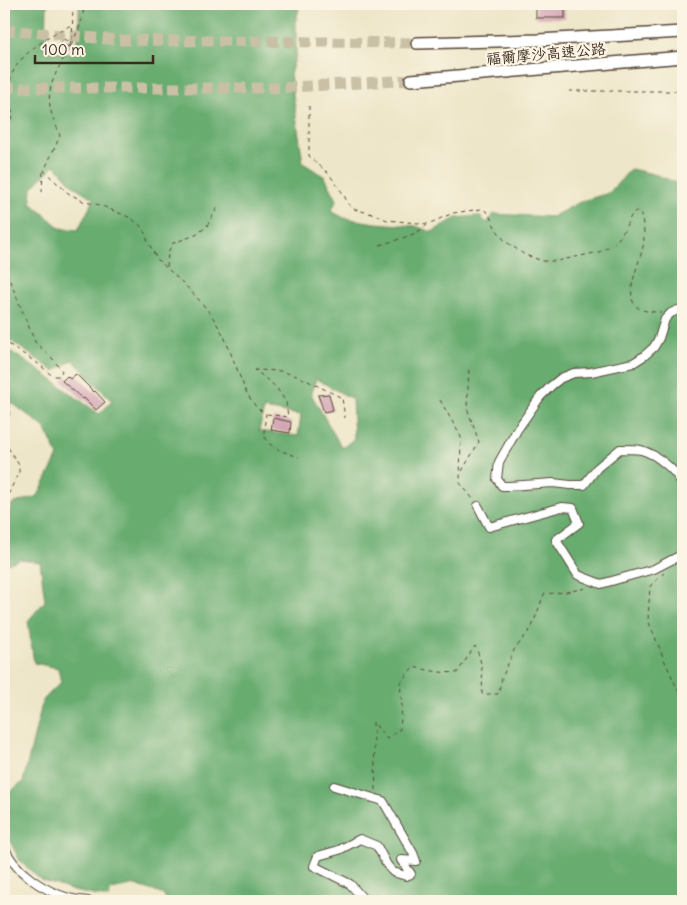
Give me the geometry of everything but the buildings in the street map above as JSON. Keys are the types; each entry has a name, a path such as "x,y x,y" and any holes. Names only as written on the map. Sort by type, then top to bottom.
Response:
{"highway":[{"name":"福爾摩沙高速公路","path":"416,43 538,40 683,32"},
{"name":"福爾摩沙高速公路","path":"411,80 683,57"}],"street":[{"path":"683,311 678,310 671,313 665,319 660,338 654,347 633,363 591,372 574,373 561,378 551,386 540,397 517,430 499,462 497,478 502,486 553,483 584,485 597,468 620,449 638,450 652,454 672,470 683,487"},
{"path":"4,397 4,416"},
{"path":"478,506 489,527 562,507 573,508 579,523 556,540 578,575 601,584 654,569 683,554"},
{"path":"334,786 383,801 416,861 400,860 411,874 406,876 393,872 377,846 360,839 339,850 318,856 314,866 350,884 366,901"},
{"path":"4,846 19,870 48,890 69,898 88,901"}],"path":[{"path":"72,44 73,4"},
{"path":"42,192 44,171 60,136 50,106 50,90 81,23 85,4"},
{"path":"4,124 9,122 14,116 10,92 11,77 22,58 48,37 73,24"},
{"path":"569,92 683,92"},
{"path":"309,106 309,156 330,174 348,204 354,209 387,220 428,224"},
{"path":"44,171 68,193 85,202 100,205 131,218 143,228 157,259 189,289 212,316 224,336 246,392 256,407 266,414 288,417 286,402 276,387 255,370 281,371 300,377 342,398 345,418"},
{"path":"166,268 168,252 173,243 196,235 207,226 216,208"},
{"path":"380,245 413,234 425,228 428,224 453,213 481,209 486,211 496,230 505,241 525,254 542,260 557,260 599,252 621,236 631,216 637,211 640,212 644,226 642,249 631,294 633,303 648,312 671,313"},
{"path":"4,266 35,342 62,370 59,376 50,374 4,341"},
{"path":"461,474 479,442 467,408 469,368"},
{"path":"440,400 461,437 460,483 478,506"},
{"path":"266,414 264,436 270,444 299,457"},
{"path":"4,441 19,465 19,472 4,503"},
{"path":"663,574 650,586 648,620 683,701"},
{"path":"377,799 374,722 387,739 400,729 402,706 400,683 413,667 456,673 475,646 480,657 483,679 482,694 498,694 502,678 514,650 532,627 544,594 566,592 601,584"}],"green space":[{"path":"4,4 47,4 46,51 73,54 79,33 79,4 300,4 296,20 296,55 290,74 303,163 325,177 337,200 331,211 344,218 415,226 432,232 456,218 479,216 487,223 494,214 552,217 582,201 609,193 631,169 657,175 677,183 683,198 683,254 678,260 683,280 683,901 167,901 164,895 136,885 111,890 108,898 74,891 41,880 20,861 4,829 4,796 23,782 43,700 61,682 58,668 34,663 28,621 45,601 40,562 20,559 4,565 4,529 12,504 38,496 58,456 45,428 7,399 4,383 4,347 99,414 112,401 73,360 54,371 4,336","holes":["55,165 74,186 94,199 78,230 60,228 31,203 32,188","316,379 352,399 354,439 342,448 311,394","264,409 301,415 298,436 259,431"]}],"tunnel":[{"path":"4,30 119,40 417,43"},
{"path":"4,88 276,88 411,80"}]}
